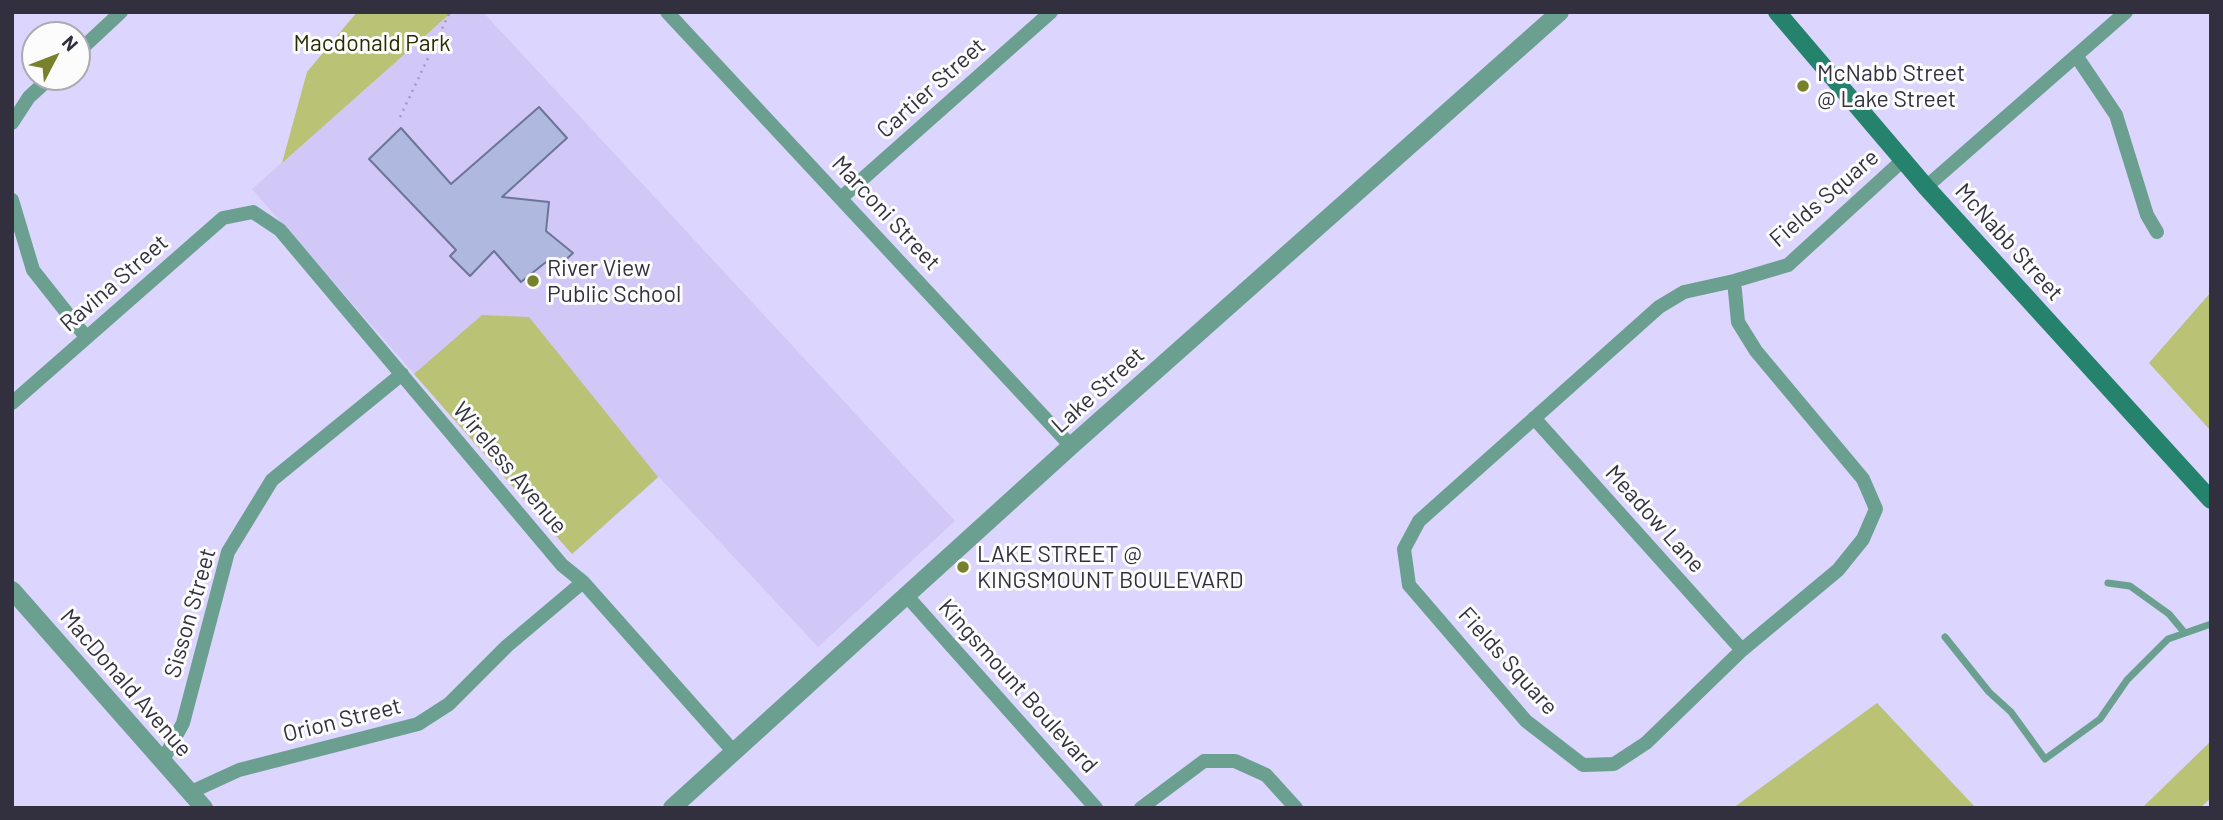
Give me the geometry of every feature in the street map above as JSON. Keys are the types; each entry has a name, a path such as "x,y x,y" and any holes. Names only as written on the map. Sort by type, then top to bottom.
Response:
{"main road":[{"name":"McNabb Street","path":"1777,12 1926,187 2211,500"}],"street":[{"path":"91,40 121,12"},
{"name":"Marconi Street","path":"667,12 1072,446"},
{"name":"Cartier Street","path":"841,198 1051,12"},
{"name":"Lake Street","path":"672,808 1072,446 1560,12"},
{"path":"1926,187 2126,12"},
{"path":"2077,57 2116,115 2147,215 2157,232"},
{"path":"12,123 36,91"},
{"name":"Fields Square","path":"1734,281 1738,322 1744,332 1756,351 1863,479 1876,509 1863,539 1838,569 1742,650 1646,743 1614,764 1583,765 1527,721 1409,586 1404,549 1419,521 1658,307 1684,292 1788,265 1903,160"},
{"path":"12,200 33,270 86,337"},
{"name":"Ravina Street","path":"12,403 223,218 253,212"},
{"name":"Wireless Avenue","path":"253,212 280,230 562,565 583,582 734,752"},
{"name":"Sisson Street","path":"162,762 183,723 228,552 272,480 402,374"},
{"name":"Meadow Lane","path":"1534,418 1742,650"},
{"name":"Orion Street","path":"191,792 239,770 418,724 449,704 507,646 583,582"},
{"name":"MacDonald Avenue","path":"12,590 204,808"},
{"name":"Kingsmount Boulevard","path":"906,595 1096,808"},
{"path":"1141,808 1204,761 1235,761 1266,775 1296,808"}],"lane":[{"path":"2108,583 2130,586 2169,614 2184,632"},
{"path":"1945,637 1989,692 2011,712 2045,759 2100,719 2127,680 2168,639 2211,624"}],"path":[{"path":"400,117 450,12"}],"shaded area":[{"name":"River View Public School","path":"452,12 483,12 955,521 818,647 659,477 572,554 252,189"}],"green space":[{"name":"Macdonald Park","path":"357,12 452,12 282,163 307,72"},
{"path":"2211,292 2211,431 2149,363"},
{"path":"482,315 529,317 658,477 572,554 414,374"},
{"path":"1877,703 1976,808 1733,808"},
{"path":"2211,741 2211,798 2200,808 2142,808"}],"building":[{"path":"539,107 567,138 502,197 549,202 546,231 573,253 555,270 546,262 521,282 494,251 470,276 450,256 456,250 369,159 401,128 451,184"}],"place":[{"name":"McNabb Street @ Lake Street","path":"1803,86"},
{"name":"River View Public School","path":"533,281"},
{"name":"LAKE STREET @ KINGSMOUNT BOULEVARD","path":"963,567"}]}
